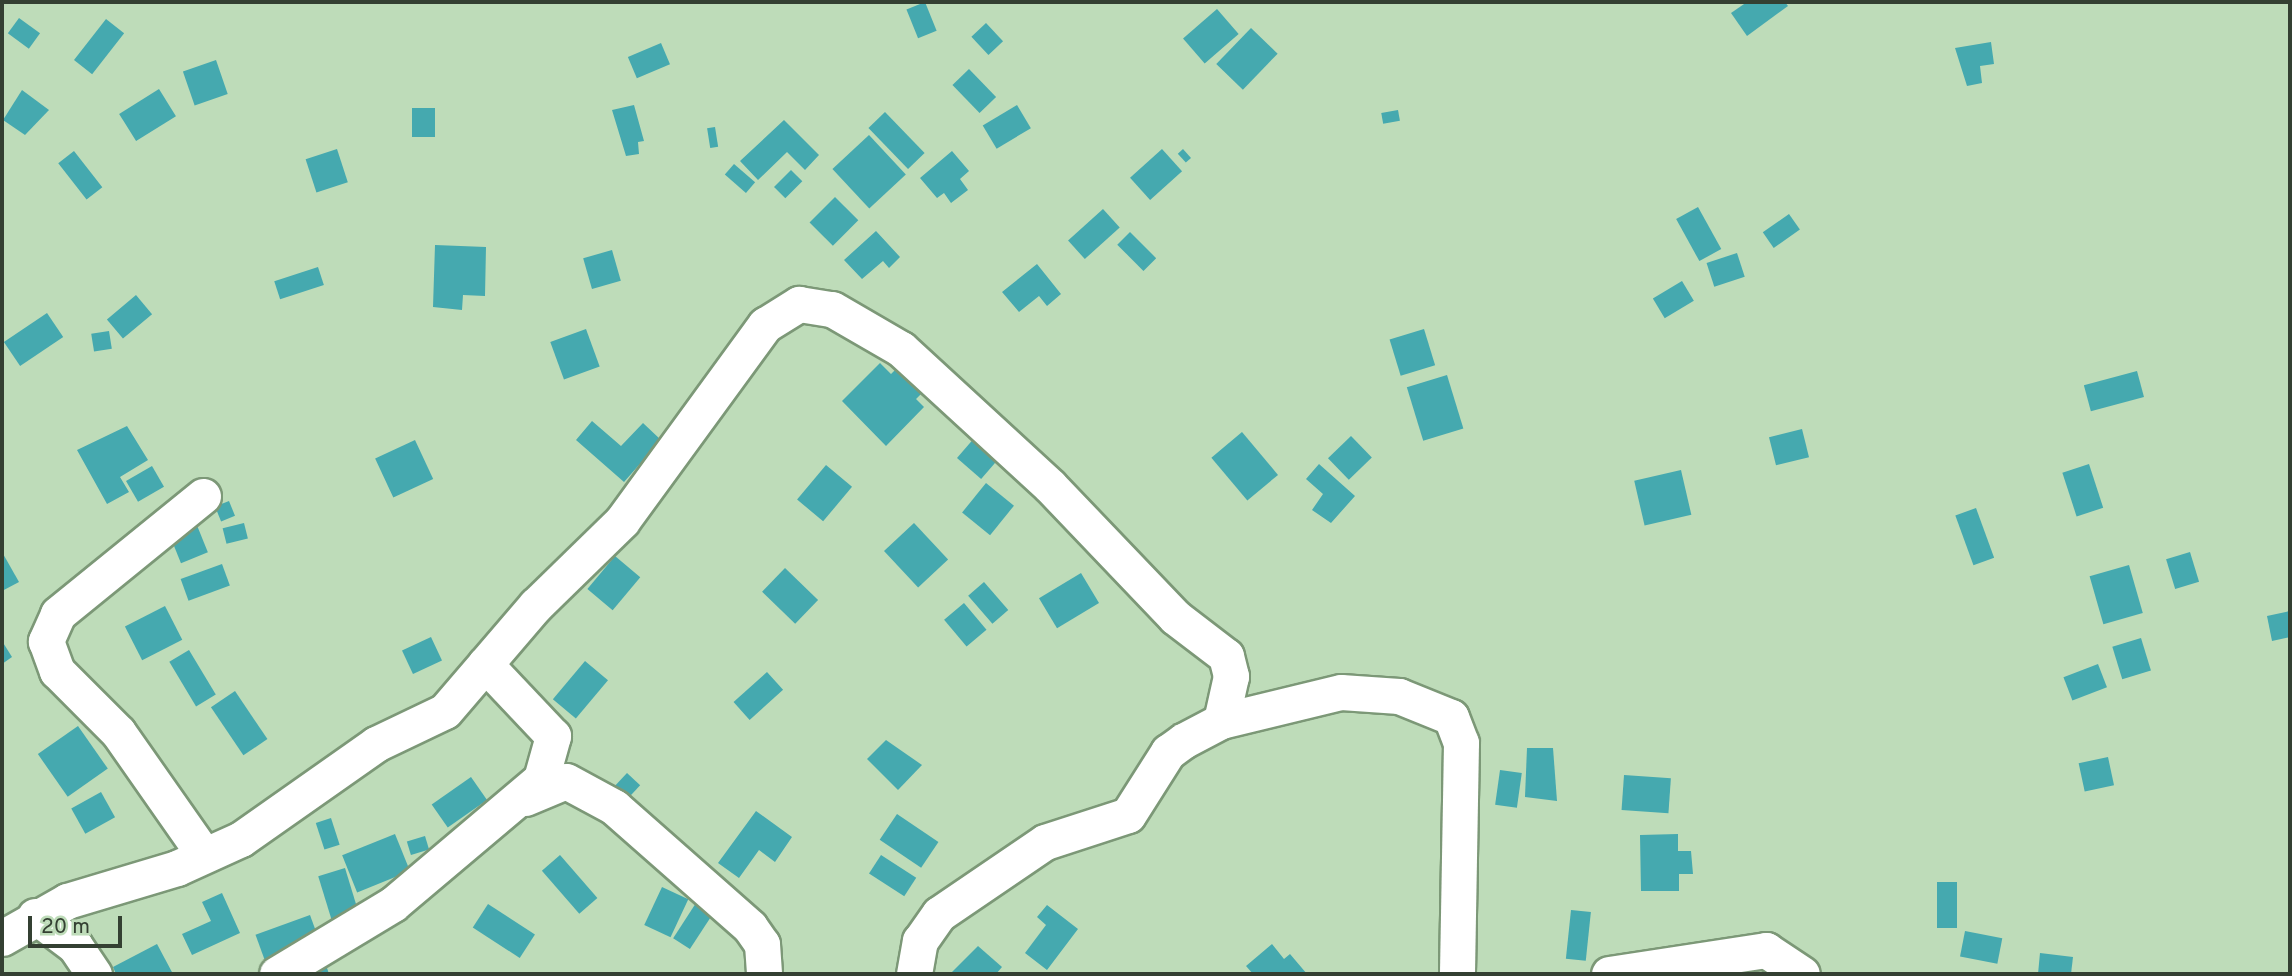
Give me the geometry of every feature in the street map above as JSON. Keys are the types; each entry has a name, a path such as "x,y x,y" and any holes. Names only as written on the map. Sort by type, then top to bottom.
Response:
{"street":[{"path":"2,938 34,916 241,839 376,744 422,727 445,711 485,664 622,522 765,325 782,311 816,303 901,349 1050,486 1175,617 1226,656 1231,676 1221,721"},
{"path":"203,496 58,614 46,641 57,671 118,732 204,855"},
{"path":"485,664 553,736 552,756 525,798"},
{"path":"914,974 920,941 939,914 1045,842 1128,814 1168,752 1221,721 1341,692 1399,696 1451,717 1461,743 1455,974"},
{"path":"277,974 393,904 525,798 566,781 614,807 750,928 762,944 764,974"},
{"path":"34,916 75,946 94,974"},
{"path":"1609,974 1766,950 1802,974"}],"building":[{"path":"925,2 937,31 918,38 906,9"},
{"path":"1747,2 1785,2 1788,6 1747,36 1731,13"},
{"path":"1217,9 1239,34 1205,63 1183,39"},
{"path":"19,18 40,33 29,49 8,33"},
{"path":"106,19 124,33 92,74 74,60"},
{"path":"986,23 1003,41 988,55 971,37"},
{"path":"1251,28 1278,54 1243,90 1216,64"},
{"path":"1991,42 1994,64 1980,66 1982,83 1967,86 1955,48"},
{"path":"661,43 670,64 637,78 628,57"},
{"path":"216,60 228,94 195,105 183,71"},
{"path":"969,69 996,97 980,113 952,85"},
{"path":"159,89 176,116 136,141 119,114"},
{"path":"22,90 49,110 25,135 3,120"},
{"path":"634,105 644,141 638,142 639,154 626,156 612,110"},
{"path":"1017,105 1031,128 997,149 983,126"},
{"path":"412,108 435,108 435,137 412,137"},
{"path":"1398,110 1400,121 1383,124 1381,113"},
{"path":"885,112 925,153 908,169 868,128"},
{"path":"784,120 819,155 805,170 787,152 758,180 740,161"},
{"path":"715,127 718,147 710,148 707,128"},
{"path":"869,135 906,174 869,209 832,169"},
{"path":"337,149 348,182 316,192 306,159"},
{"path":"1162,149 1182,171 1150,200 1130,178"},
{"path":"1183,149 1191,158 1186,163 1178,154"},
{"path":"74,151 102,187 87,200 58,163"},
{"path":"952,151 969,171 960,179 968,190 951,203 944,193 937,198 920,178"},
{"path":"734,164 755,182 746,193 725,175"},
{"path":"791,170 802,181 785,198 774,187"},
{"path":"835,197 858,220 833,246 810,222"},
{"path":"1698,207 1721,249 1699,261 1676,219"},
{"path":"1103,209 1120,228 1085,259 1068,240"},
{"path":"1789,214 1800,230 1774,248 1763,232"},
{"path":"876,231 900,257 889,268 883,261 862,279 844,260"},
{"path":"1130,232 1156,258 1143,271 1117,245"},
{"path":"435,245 486,247 485,296 463,295 462,310 433,307"},
{"path":"612,250 621,281 592,289 583,258"},
{"path":"1737,253 1745,277 1714,287 1707,263"},
{"path":"1037,264 1061,294 1047,306 1039,296 1019,312 1002,292"},
{"path":"318,267 324,285 280,299 274,281"},
{"path":"1682,281 1694,301 1665,318 1653,299"},
{"path":"136,295 152,314 123,339 107,319"},
{"path":"47,313 63,337 20,366 4,342"},
{"path":"586,329 600,367 564,380 550,342"},
{"path":"1424,329 1435,365 1401,376 1390,340"},
{"path":"109,331 112,349 94,352 91,334"},
{"path":"880,363 891,374 898,367 922,393 916,399 924,407 886,446 842,401"},
{"path":"2137,371 2144,397 2091,411 2084,385"},
{"path":"1447,375 1463,429 1423,441 1407,387"},
{"path":"592,421 621,446 643,423 661,440 624,482 576,440"},
{"path":"127,426 148,460 120,477 129,492 107,504 77,450"},
{"path":"1802,429 1809,457 1776,465 1769,437"},
{"path":"1242,432 1278,475 1247,501 1211,458"},
{"path":"976,436 1000,457 981,479 957,458"},
{"path":"1351,436 1372,458 1349,480 1328,458"},
{"path":"415,440 433,479 393,498 375,459"},
{"path":"1319,464 1355,496 1331,523 1312,510 1323,494 1306,479"},
{"path":"2089,464 2103,508 2077,516 2062,473"},
{"path":"826,465 852,487 823,521 797,499"},
{"path":"152,466 164,487 138,502 126,481"},
{"path":"1681,470 1691,515 1645,526 1634,481"},
{"path":"986,483 1014,506 990,535 962,513"},
{"path":"229,501 235,516 221,521 215,507"},
{"path":"1976,508 1994,558 1973,565 1955,516"},
{"path":"194,518 208,552 181,563 167,529"},
{"path":"244,523 248,539 227,544 223,528"},
{"path":"914,523 948,560 918,588 884,551"},
{"path":"2,552 19,582 2,591"},
{"path":"2190,552 2199,582 2175,589 2166,559"},
{"path":"615,556 640,577 613,610 587,589"},
{"path":"222,564 230,586 189,601 181,579"},
{"path":"2129,565 2143,613 2103,624 2090,576"},
{"path":"785,568 818,600 795,624 762,592"},
{"path":"1081,573 1099,603 1057,628 1039,598"},
{"path":"984,582 1008,610 992,624 968,596"},
{"path":"964,603 986,630 967,647 944,620"},
{"path":"165,606 182,640 142,660 125,626"},
{"path":"2290,611 2290,637 2272,641 2267,616"},
{"path":"431,637 442,661 413,674 402,651"},
{"path":"2141,638 2151,671 2122,679 2112,647"},
{"path":"2,641 12,657 2,664"},
{"path":"189,650 216,695 196,706 169,662"},
{"path":"585,661 608,680 576,719 553,699"},
{"path":"2098,664 2107,687 2072,701 2063,677"},
{"path":"767,672 783,690 750,720 734,702"},
{"path":"235,691 267,739 243,755 211,707"},
{"path":"78,726 108,769 68,797 38,754"},
{"path":"886,740 922,765 898,790 867,759"},
{"path":"1527,748 1553,748 1557,801 1525,797"},
{"path":"2108,757 2114,785 2085,792 2079,763"},
{"path":"1500,770 1522,773 1517,808 1495,805"},
{"path":"627,773 640,785 623,804 610,791"},
{"path":"1624,775 1671,778 1668,813 1622,810"},
{"path":"471,777 487,800 448,827 432,805"},
{"path":"101,792 115,817 85,834 71,808"},
{"path":"756,811 792,837 775,862 759,850 739,878 718,863"},
{"path":"897,814 938,842 921,868 880,840"},
{"path":"331,818 340,845 324,850 316,823"},
{"path":"395,834 410,871 357,892 342,855"},
{"path":"1678,834 1678,851 1691,851 1693,874 1679,874 1679,891 1641,891 1640,835"},
{"path":"425,836 429,849 411,855 407,842"},
{"path":"560,855 597,898 579,914 542,871"},
{"path":"881,855 916,878 904,896 869,873"},
{"path":"345,868 359,914 332,922 318,876"},
{"path":"1937,882 1957,882 1957,928 1937,928"},
{"path":"662,887 688,899 671,937 644,925"},
{"path":"222,893 240,933 192,955 182,934 211,921 202,902"},
{"path":"696,903 713,914 690,949 673,938"},
{"path":"488,904 535,934 520,958 473,927"},
{"path":"1047,905 1078,929 1047,970 1025,953 1046,925 1037,917"},
{"path":"1571,910 1591,912 1586,961 1566,959"},
{"path":"310,915 320,942 265,962 255,935"},
{"path":"1965,931 2002,938 1997,964 1960,957"},
{"path":"157,944 173,974 116,974 113,967"},
{"path":"1272,944 1284,959 1290,954 1307,974 1253,974 1246,966"},
{"path":"978,946 1002,967 996,974 950,974"},
{"path":"2040,953 2073,957 2071,974 2038,974"},
{"path":"326,965 329,974 303,974"}]}
